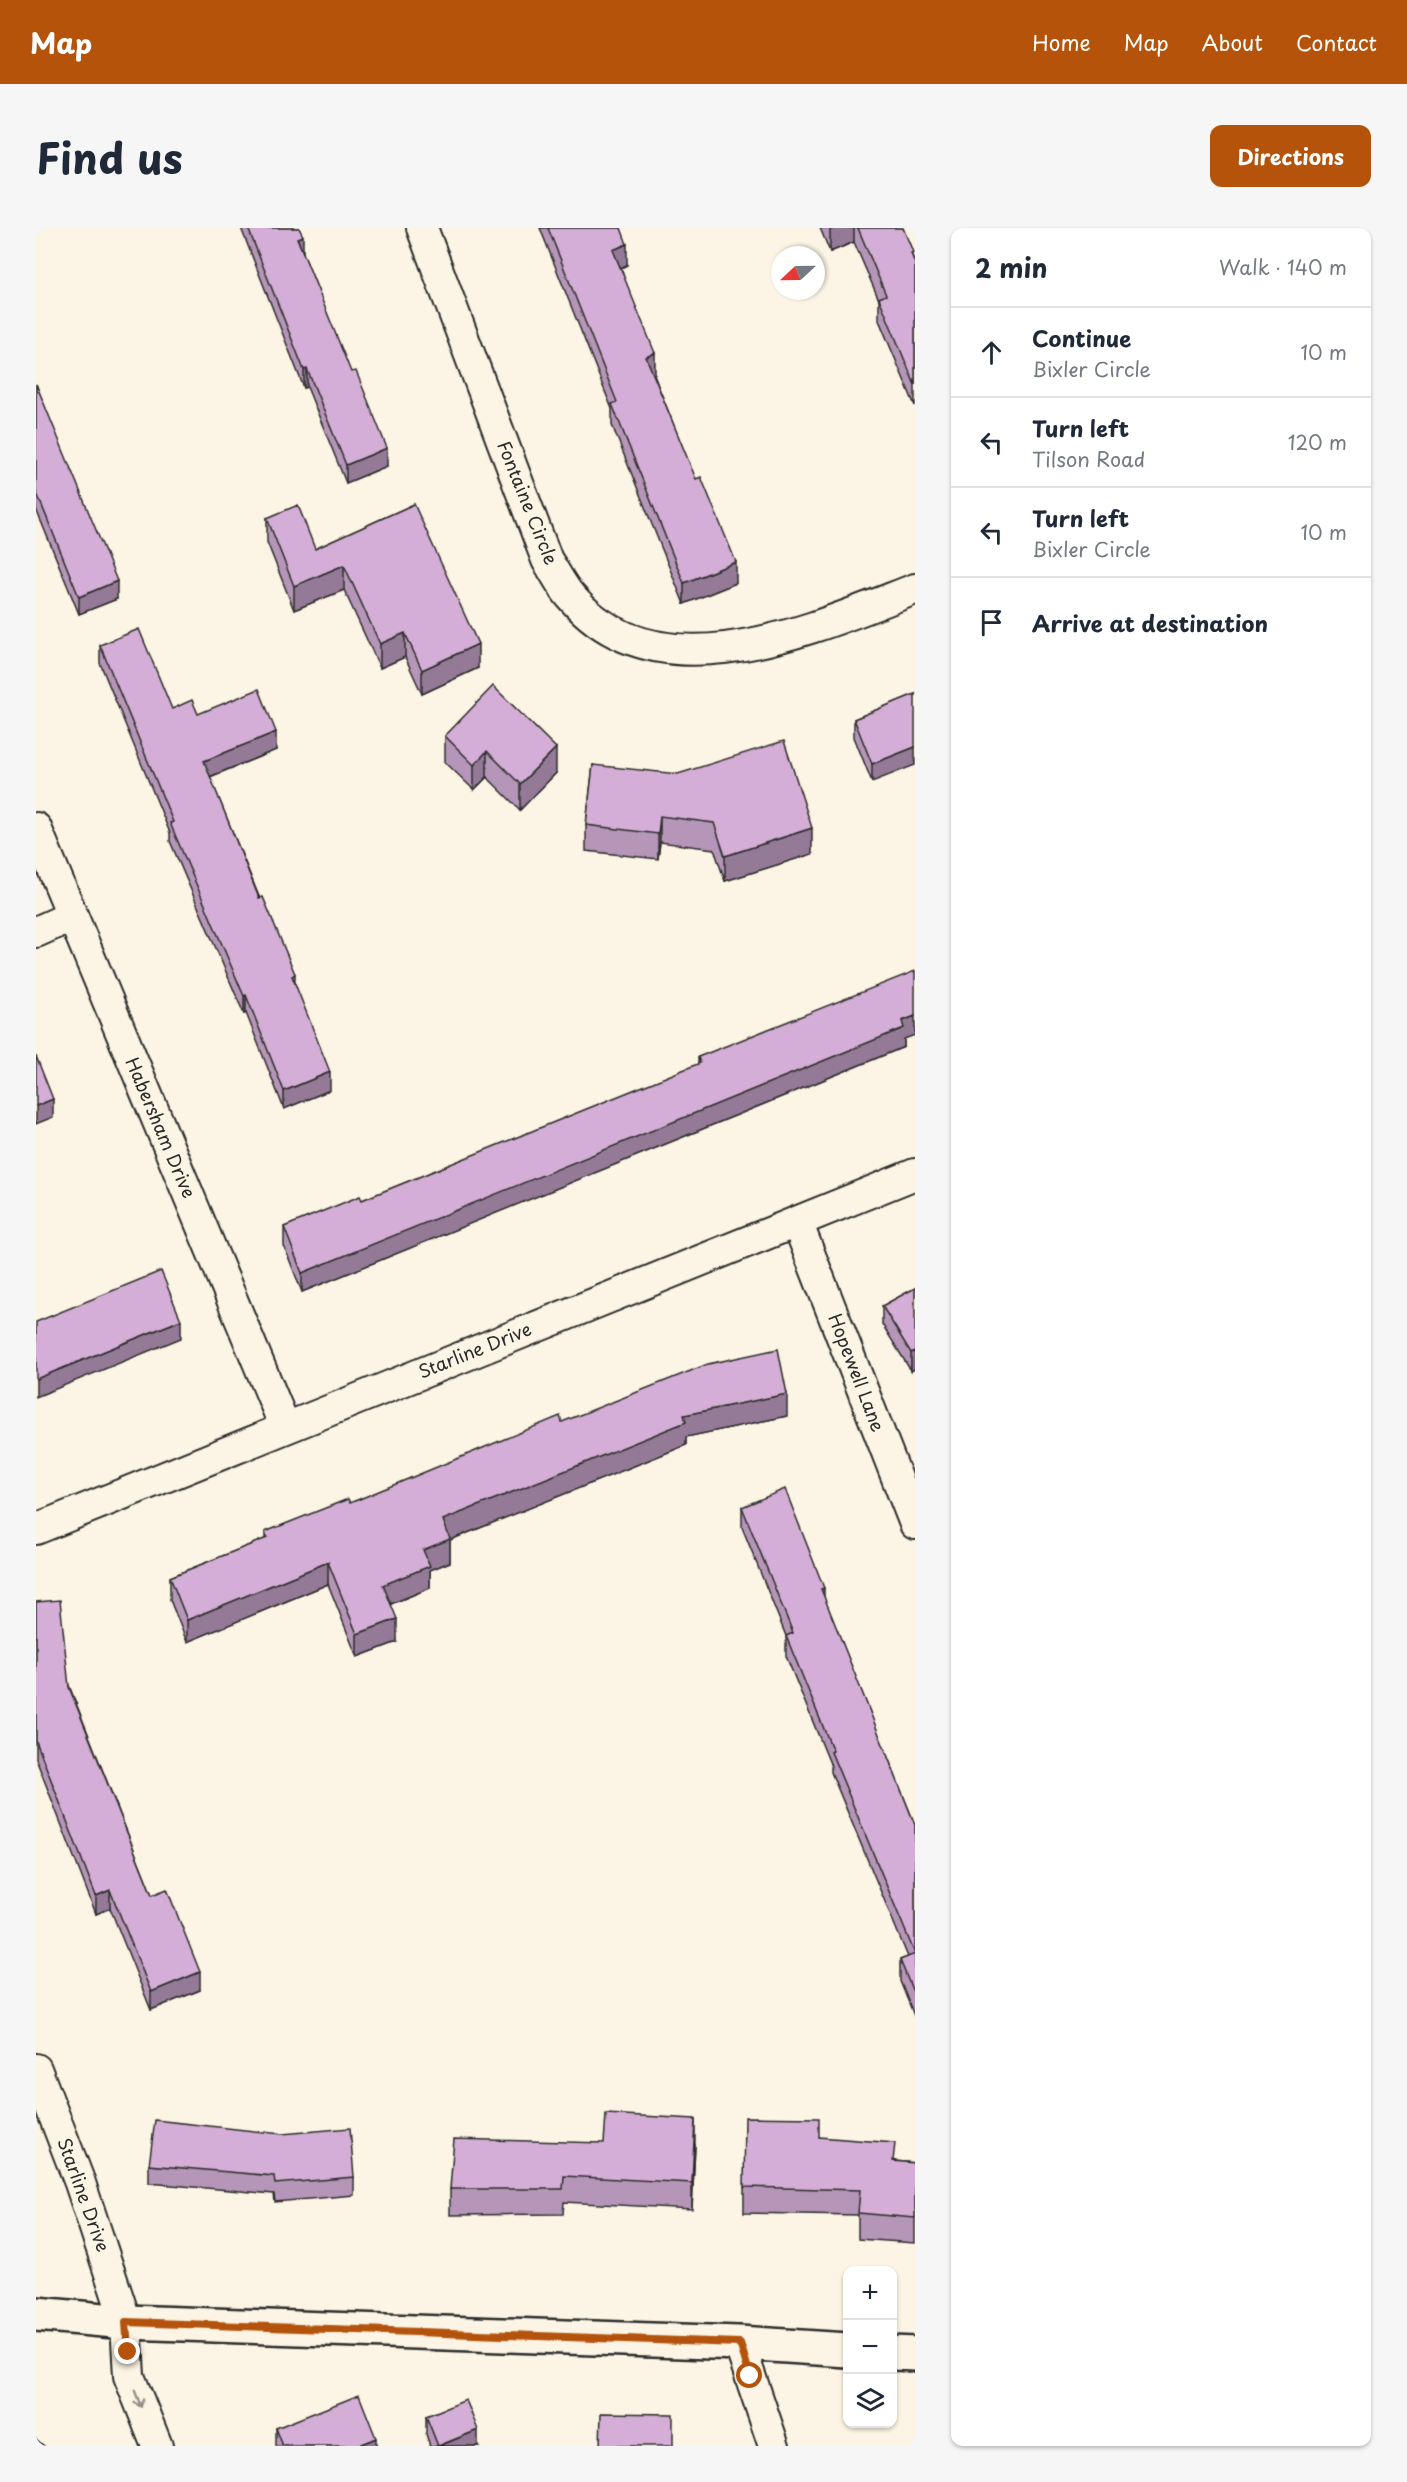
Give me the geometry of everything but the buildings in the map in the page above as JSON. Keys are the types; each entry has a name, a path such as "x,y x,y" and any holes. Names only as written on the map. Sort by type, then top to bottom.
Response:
{"street":[{"name":"Fontaine Circle","path":"422,228 547,560 572,598 602,624 649,646 703,652 749,646 838,618 915,589"},
{"name":"Habersham Drive","path":"36,828 285,1427"},
{"path":"36,932 72,916"},
{"name":"Starline Drive","path":"36,1529 915,1174"},
{"name":"Hopewell Lane","path":"797,1222 915,1524"},
{"name":"Starline Drive","path":"36,2069 81,2183 126,2322 129,2376 156,2446"},
{"path":"36,2314 126,2322 740,2343 843,2350"},
{"path":"740,2343 774,2446"},
{"path":"897,2353 915,2354"}],"route":[{"path":"128,2352 126,2322 740,2343 750,2376"}]}
